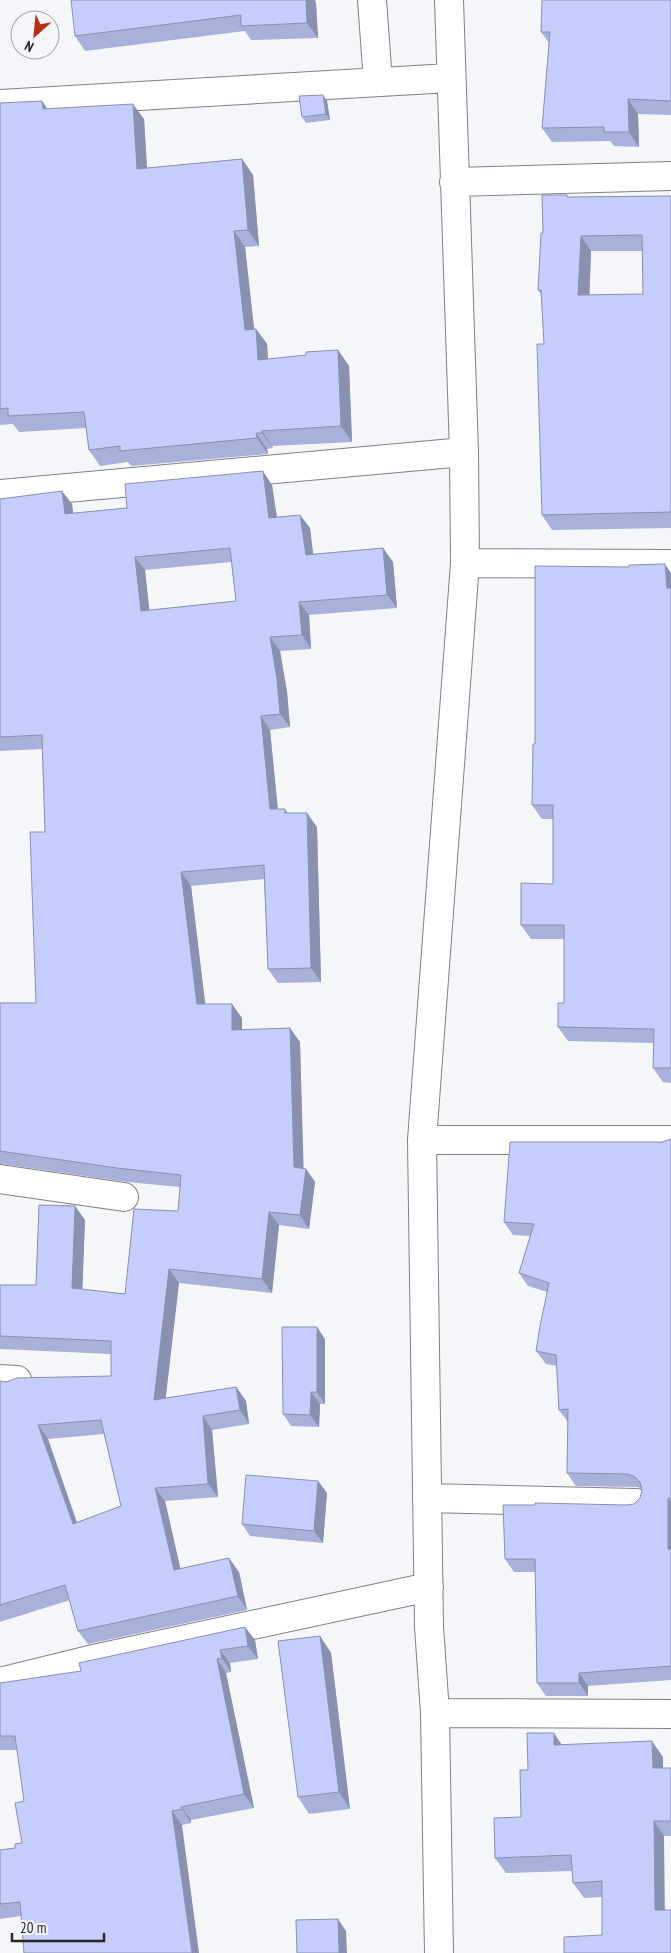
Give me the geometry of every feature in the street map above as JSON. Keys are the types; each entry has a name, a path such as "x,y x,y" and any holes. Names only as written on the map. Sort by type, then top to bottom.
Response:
{"street":[{"path":"372,0 378,82"},
{"path":"439,1953 435,1713 429,1627 422,1140 465,563 464,452 450,78 449,0"},
{"path":"0,104 450,78"},
{"path":"454,182 671,176"},
{"path":"0,494 464,452"},
{"path":"465,563 671,564"},
{"path":"422,1140 671,1140"},
{"path":"0,1179 124,1197"},
{"path":"427,1498 636,1503"},
{"path":"0,1682 98,1658 429,1587"},
{"path":"435,1713 671,1714"}],"building":[{"path":"71,0 306,0 307,23 241,26 241,15 75,36"},
{"path":"542,0 671,0 671,101 628,99 629,132 604,132 604,127 542,128 550,32 541,32"},
{"path":"323,95 326,114 302,117 299,96"},
{"path":"42,101 43,109 133,104 137,169 242,159 248,230 234,231 245,330 256,329 258,360 306,355 306,352 338,350 341,426 262,431 262,433 256,433 257,438 120,451 120,446 89,450 84,412 8,416 8,408 0,409 0,103"},
{"path":"542,195 567,195 567,197 671,196 671,512 542,515 537,344 544,344 541,290 538,290 541,233 543,233","holes":["642,235 643,294 578,295 581,236"]},
{"path":"263,471 269,518 300,515 306,555 383,548 387,595 299,602 302,635 270,637 277,679 280,714 261,716 270,809 285,809 285,813 307,813 311,968 268,969 264,865 181,872 197,1004 232,1004 232,1030 290,1028 294,1167 306,1169 300,1215 269,1212 262,1279 169,1269 154,1400 236,1387 240,1410 203,1416 208,1484 155,1488 174,1570 229,1558 238,1596 78,1631 65,1585 0,1605 0,1381 6,1382 17,1378 111,1376 111,1341 0,1336 0,1285 36,1285 39,1205 75,1206 72,1288 125,1294 134,1209 178,1211 181,1175 0,1151 0,1003 36,1003 30,832 45,832 42,735 0,737 0,499 62,491 65,514 127,508 125,484","holes":["230,548 236,601 141,611 135,557","101,1420 121,1506 73,1524 38,1425"]},
{"path":"665,564 667,588 671,588 671,1068 653,1068 654,1029 558,1027 558,1003 564,1003 564,925 521,925 521,883 553,884 553,805 532,805 533,744 535,744 535,566 629,567 629,565"},
{"path":"671,1139 671,1498 668,1498 668,1549 671,1549 671,1666 579,1673 579,1683 537,1683 535,1559 505,1559 503,1505 535,1505 535,1503 626,1505 634,1504 640,1498 642,1490 640,1482 628,1474 567,1473 568,1409 559,1410 556,1355 536,1351 549,1283 519,1273 534,1224 504,1222 510,1142 662,1142"},
{"path":"282,1327 317,1327 317,1392 311,1392 310,1415 283,1414"},
{"path":"246,1475 318,1481 314,1531 242,1524"},
{"path":"245,1627 248,1646 220,1650 222,1658 217,1659 244,1794 181,1807 182,1809 172,1811 192,1953 24,1953 20,1902 0,1904 0,1850 15,1848 15,1844 22,1843 15,1803 24,1801 15,1736 0,1736 0,1683 81,1671 79,1663"},
{"path":"320,1636 339,1792 298,1797 278,1641"},
{"path":"527,1733 554,1733 554,1745 652,1741 653,1768 671,1768 671,1821 654,1821 655,1910 671,1910 671,1953 564,1953 564,1937 602,1935 602,1881 573,1883 571,1855 495,1858 494,1818 521,1817 520,1770 528,1770"},
{"path":"338,1919 339,1953 297,1953 296,1920"}]}
